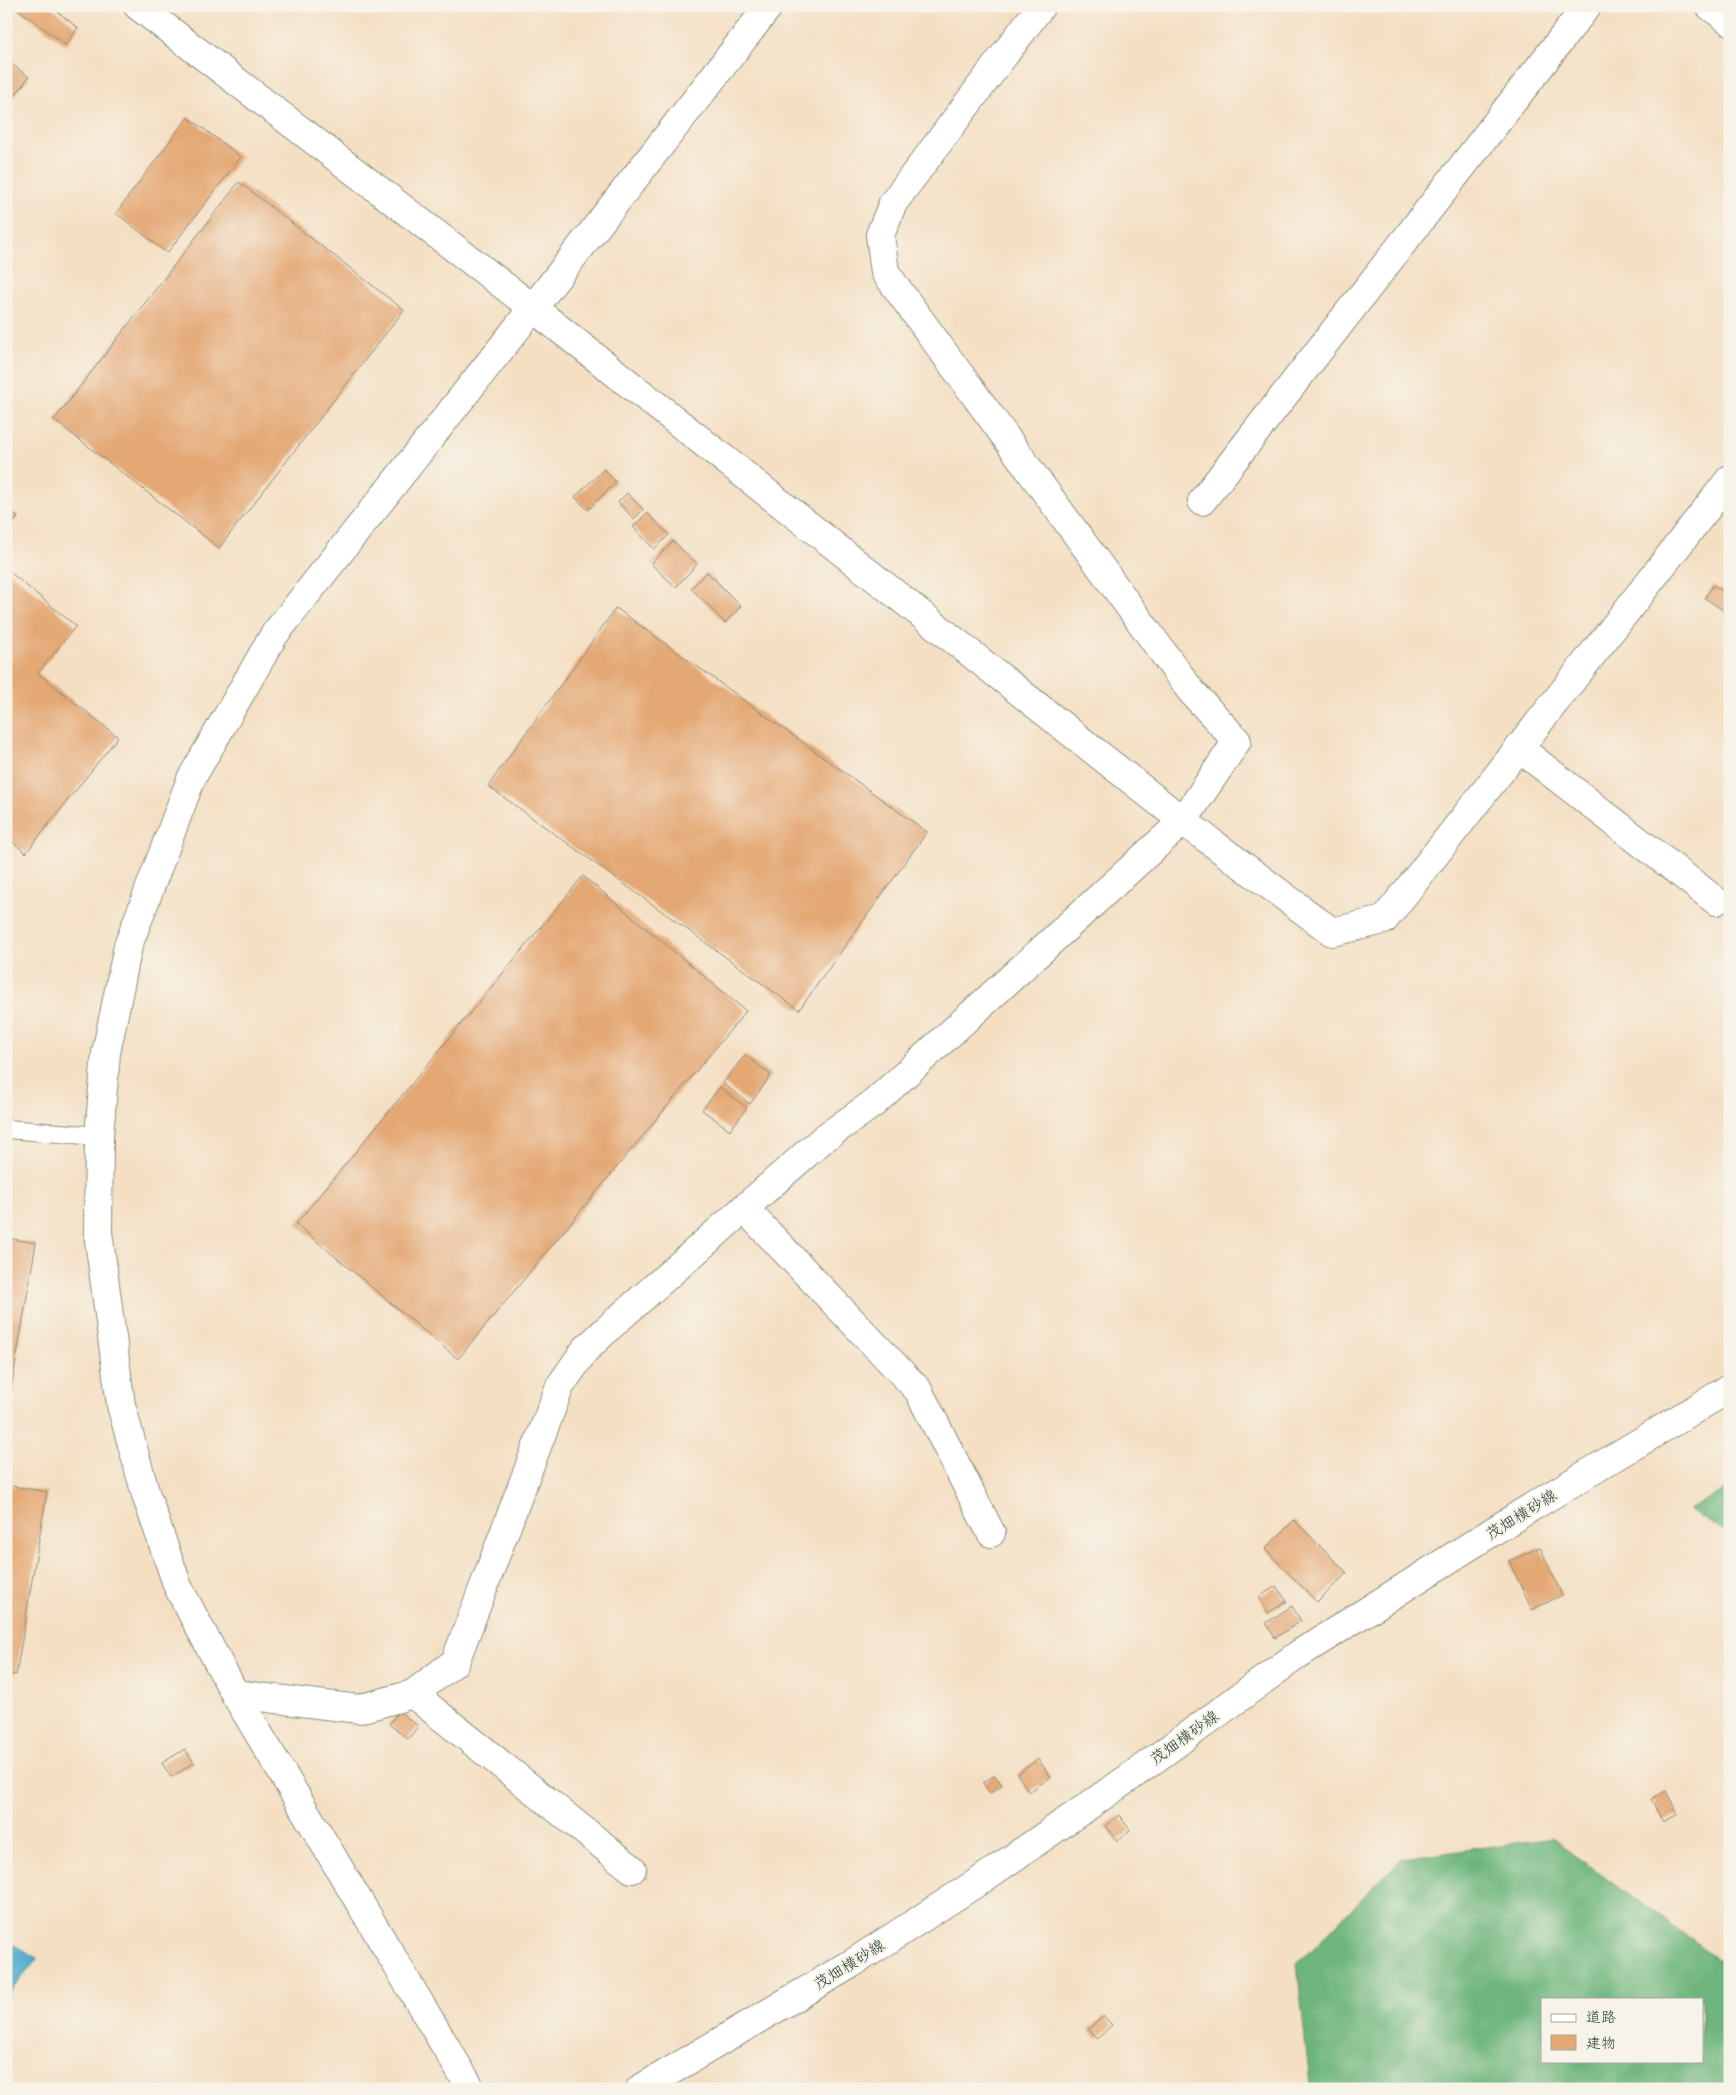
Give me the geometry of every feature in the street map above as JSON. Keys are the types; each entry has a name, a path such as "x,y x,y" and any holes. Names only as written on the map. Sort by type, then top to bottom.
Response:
{"street":[{"path":"138,6 533,308 1183,822 1332,932 1384,920 1730,479"},
{"path":"471,2089 235,1694 178,1587 146,1494 121,1405 98,1232 99,1136 106,1053 128,946 191,779 274,635 769,6"},
{"path":"235,1694 359,1709 413,1694 455,1662 560,1386 585,1350 823,1139 874,1103 1183,822 1237,741 1191,690 885,272 880,235 893,203 1041,6"},
{"path":"1202,501 1587,6"},
{"path":"1710,6 1730,21"},
{"path":"1519,748 1716,901"},
{"path":"744,1208 918,1390 991,1533"},
{"name":"茂畑横砂線","path":"640,2089 859,1958 989,1875 1133,1775 1299,1654 1530,1508 1730,1388"},
{"path":"413,1694 632,1869"}],"lane":[{"path":"6,1129 99,1136"}],"green space":[{"path":"1730,1487 1730,1534 1689,1510"},
{"path":"1552,1838 1730,1968 1730,2089 1318,2089 1310,2085 1297,1964 1401,1859"}],"water":[{"path":"6,1941 38,1958 6,1997"}],"building":[{"path":"14,6 50,6 78,28 66,45"},
{"path":"6,60 29,77 6,107"},
{"path":"188,117 241,157 167,253 116,213"},
{"path":"239,182 404,310 219,548 54,420"},
{"path":"604,469 616,482 588,510 575,497"},
{"path":"627,493 643,510 634,519 618,502"},
{"path":"6,507 18,517 6,531"},
{"path":"647,513 669,535 654,549 633,527"},
{"path":"673,541 697,564 676,587 651,564"},
{"path":"6,569 76,626 38,673 118,737 26,853 6,837"},
{"path":"707,572 741,606 725,623 691,588"},
{"path":"1713,585 1730,596 1730,615 1705,598"},
{"path":"616,608 927,832 799,1010 488,786"},
{"path":"583,876 746,1011 458,1359 296,1224"},
{"path":"745,1055 771,1075 750,1104 723,1083"},
{"path":"720,1087 747,1108 730,1130 702,1110"},
{"path":"6,1238 36,1243 7,1414 6,1414"},
{"path":"6,1485 47,1492 16,1675 6,1673"},
{"path":"1294,1520 1347,1573 1317,1602 1265,1549"},
{"path":"1540,1547 1562,1595 1532,1610 1509,1561"},
{"path":"1276,1586 1287,1601 1268,1613 1259,1597"},
{"path":"1292,1606 1301,1621 1275,1638 1266,1623"},
{"path":"399,1711 418,1726 408,1739 389,1724"},
{"path":"185,1749 194,1763 171,1777 162,1763"},
{"path":"1038,1759 1051,1777 1029,1792 1017,1774"},
{"path":"995,1775 1002,1785 990,1793 983,1783"},
{"path":"1666,1791 1678,1814 1663,1822 1651,1799"},
{"path":"1119,1815 1130,1830 1117,1841 1105,1826"},
{"path":"1104,2016 1112,2025 1097,2039 1088,2029"}]}
